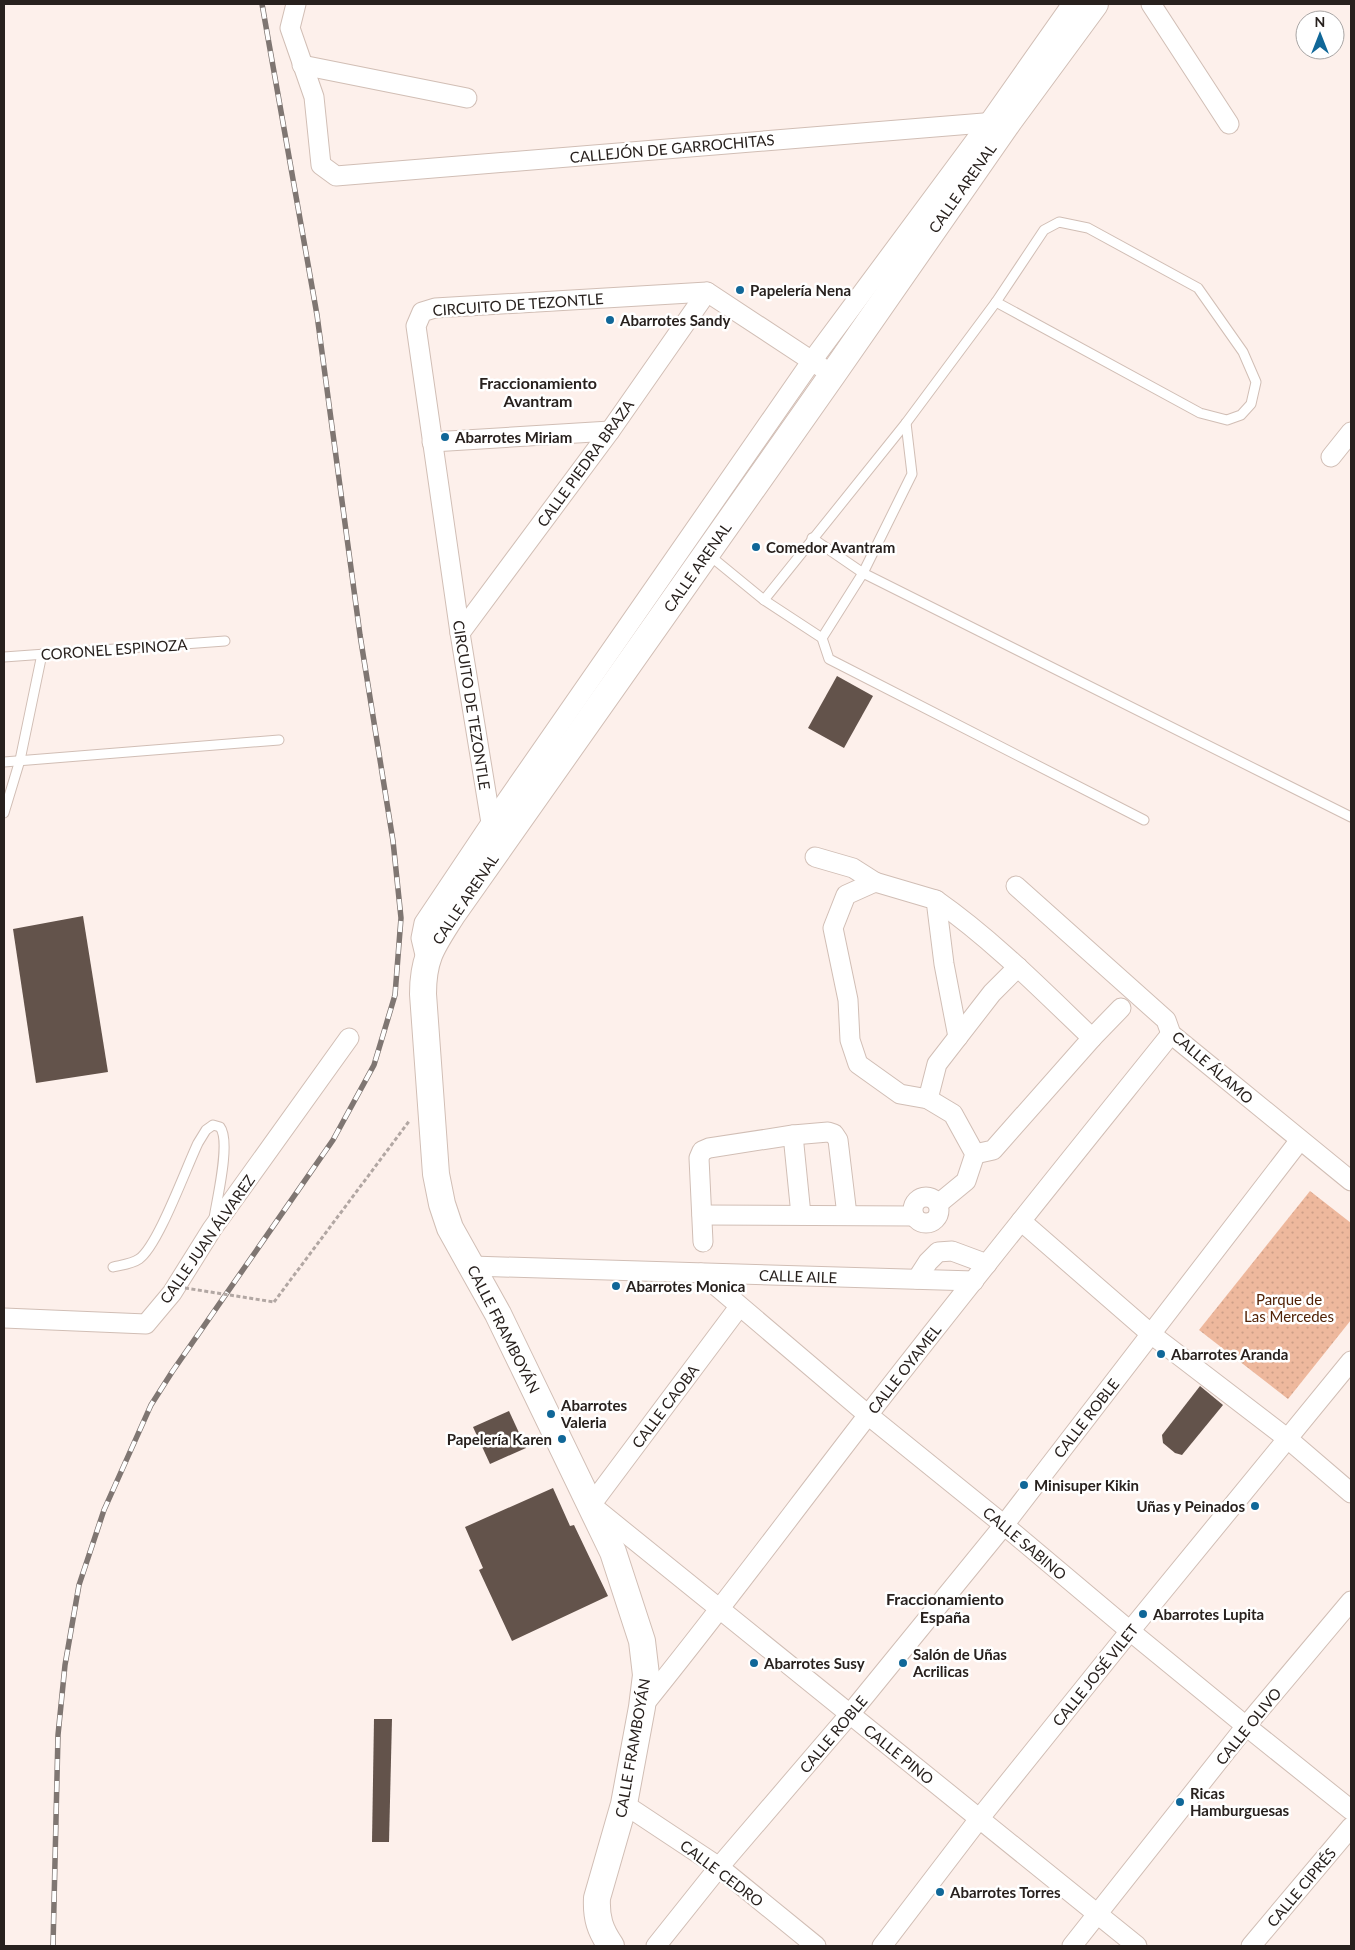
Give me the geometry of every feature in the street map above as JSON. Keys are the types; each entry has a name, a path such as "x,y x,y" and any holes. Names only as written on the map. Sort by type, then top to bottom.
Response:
{"street":[{"path":"296,4 290,28 302,65 467,98"},
{"name":"CALLE ARENAL","path":"426,959 422,938 424,923 491,823 999,121 1072,4"},
{"name":"CALLE ARENAL","path":"999,121 1095,4"},
{"path":"1151,4 1229,124"},
{"name":"CALLEJÓN DE GARROCHITAS","path":"302,65 314,97 322,165 336,176 999,121"},
{"path":"707,292 822,368"},
{"name":"CALLE PIEDRA BRAZA","path":"460,632 610,431 707,292"},
{"name":"CIRCUITO DE TEZONTLE","path":"491,823 460,632 416,326 422,312 435,308 707,292"},
{"name":"CALLE ARENAL","path":"426,959 452,916 707,553 822,368"},
{"path":"432,442 610,431"},
{"path":"1331,457 1351,432"},
{"path":"815,856 853,868 875,882 936,900 961,918 1018,967 1092,1038"},
{"path":"702,1215 928,1214 966,1181 975,1154 953,1114 928,1099 900,1094 858,1064 850,1040 848,1000 833,928 846,895 875,882"},
{"name":"CALLE ÁLAMO","path":"1016,886 1166,1020 1170,1034 1351,1181"},
{"path":"936,900 944,964 958,1037"},
{"name":"CALLE FRAMBOYÁN","path":"426,959 423,975 423,994 436,1174 442,1204 450,1228 498,1314 613,1552 642,1642 646,1675 642,1707 624,1804 597,1898 596,1914 600,1930 611,1946"},
{"path":"928,1099 937,1064 992,993 1018,967"},
{"path":"975,1154 993,1150 1121,1008"},
{"name":"CALLE OYAMEL","path":"642,1707 721,1610 868,1415 1170,1034"},
{"name":"CALLE JUAN ÁLVAREZ","path":"4,1318 146,1324 172,1293 212,1229 349,1038"},
{"path":"703,1242 699,1158 702,1151 710,1148 793,1135 828,1132 834,1134 838,1140 847,1215"},
{"path":"793,1135 801,1215"},
{"name":"CALLE ROBLE","path":"656,1946 719,1867 850,1714 1004,1525 1300,1140"},
{"path":"928,1214 938,1252"},
{"path":"1021,1221 1151,1334 1288,1439 1351,1493"},
{"path":"917,1280 928,1262 938,1252 952,1251 987,1264"},
{"name":"CALLE AILE","path":"472,1266 974,1281"},
{"name":"CALLE SABINO","path":"701,1273 739,1308 868,1415 1351,1810"},
{"name":"CALLE CAOBA","path":"591,1505 739,1308"},
{"name":"CALLE JOSÉ VILET","path":"882,1946 979,1819 1351,1361"},
{"name":"CALLE PINO","path":"591,1505 1137,1946"},
{"name":"CALLE OLIVO","path":"1072,1946 1246,1726 1351,1601"},
{"name":"CALLE CEDRO","path":"624,1804 719,1867 816,1946"},
{"name":"CALLE CIPRÉS","path":"1251,1946 1351,1827"}],"lane":[{"path":"764,600 906,423 996,302 1044,230 1059,222 1088,228 1198,288 1242,352 1256,382 1251,404 1241,416 1226,420 1200,413 996,302"},
{"path":"822,638 863,573 912,474 906,423"},
{"path":"812,538 863,573 1351,817"},
{"path":"707,553 764,600 822,638 829,659 1144,820"},
{"name":"CORONEL ESPINOZA","path":"4,657 225,641"},
{"path":"4,813 20,760 42,654"},
{"path":"4,762 279,740"},
{"path":"113,1267 137,1261 147,1253 198,1143 206,1130 212,1126 220,1127 223,1131 223,1165 212,1229"}],"path":[{"path":"185,1288 274,1302 416,1113 432,1112"}],"green space":[{"name":"Parque de Las Mercedes","path":"1310,1191 1351,1223 1351,1320 1288,1399 1199,1330"}],"building":[{"path":"837,676 873,696 844,748 808,728"},
{"path":"83,916 108,1072 36,1083 13,929"},
{"path":"1200,1386 1223,1405 1182,1455 1175,1453 1163,1443 1162,1435"},
{"path":"509,1411 526,1448 490,1464 473,1427"},
{"path":"553,1488 570,1526 574,1525 608,1596 512,1641 479,1570 483,1568 465,1527"},
{"path":"374,1719 392,1719 389,1842 372,1842"}],"railway":[{"path":"53,1946 58,1735 65,1665 79,1585 104,1510 151,1405 333,1140 374,1065 395,995 401,918 393,841 360,635 317,315 262,4"}],"place":[{"name":"Papelería Nena","path":"740,290"},
{"name":"Abarrotes Sandy","path":"610,320"},
{"name":"Abarrotes Miriam","path":"445,437"},
{"name":"Comedor Avantram","path":"756,547"},
{"name":"Abarrotes Monica","path":"616,1286"},
{"name":"Abarrotes Aranda","path":"1161,1354"},
{"name":"Abarrotes Valeria","path":"551,1414"},
{"name":"Papelería Karen","path":"562,1439"},
{"name":"Minisuper Kikin","path":"1024,1485"},
{"name":"Uñas y Peinados","path":"1255,1506"},
{"name":"Abarrotes Lupita","path":"1143,1614"},
{"name":"Abarrotes Susy","path":"754,1663"},
{"name":"Salón de Uñas Acrilicas","path":"903,1663"},
{"name":"Ricas Hamburguesas","path":"1180,1802"},
{"name":"Abarrotes Torres","path":"940,1892"}],"district":[{"name":"Fraccionamiento Avantram","path":"538,391"},
{"name":"Fraccionamiento España","path":"945,1607"}]}
